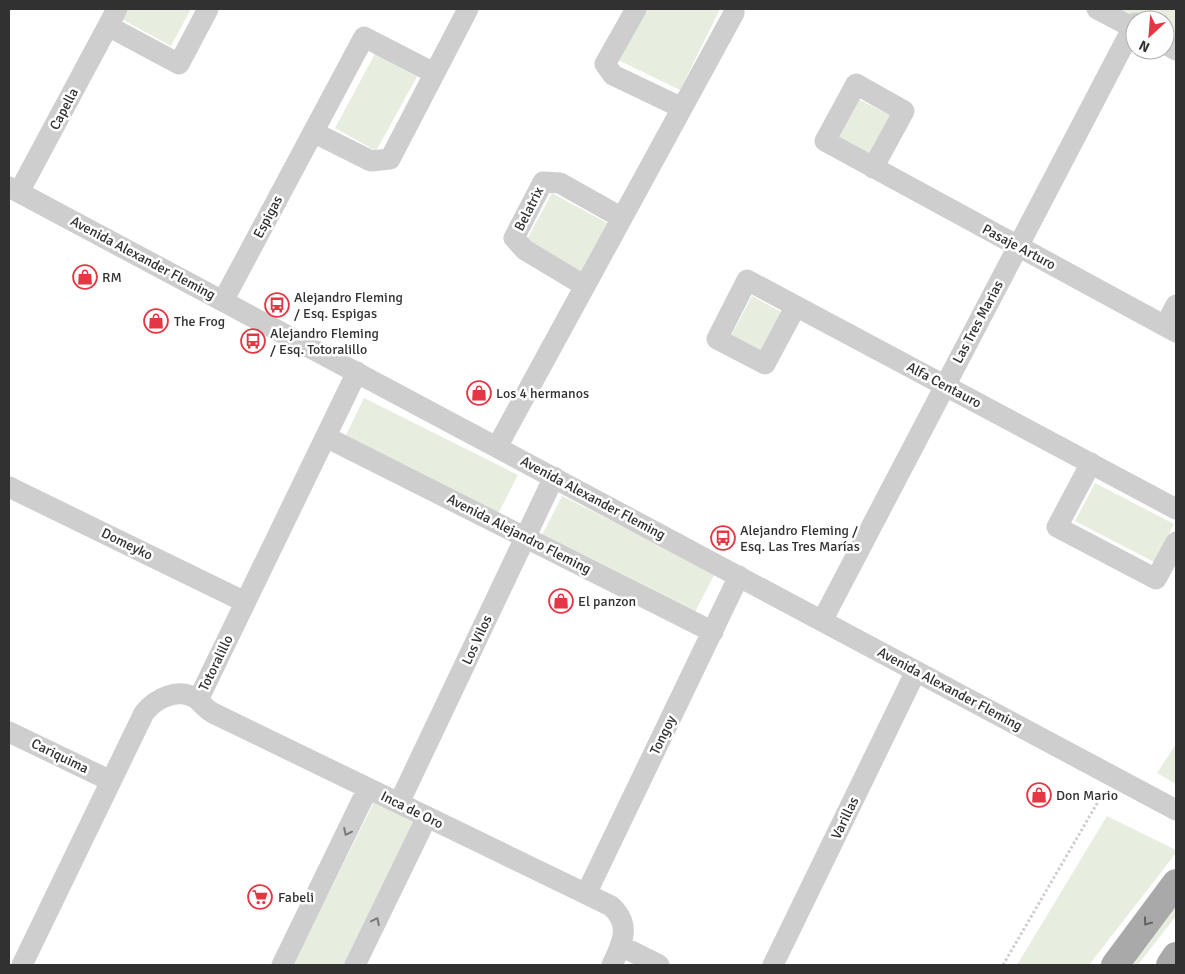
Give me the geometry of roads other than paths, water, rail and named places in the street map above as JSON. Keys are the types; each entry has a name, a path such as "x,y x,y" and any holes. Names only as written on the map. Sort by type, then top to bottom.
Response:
{"main road":[{"path":"1115,965 1176,883"},
{"path":"1170,965 1176,956"}],"street":[{"name":"Capella","path":"14,190 113,18 179,64 208,9"},
{"path":"313,132 371,161 390,159 468,9"},
{"path":"636,9 605,64 613,75 682,108"},
{"path":"497,447 734,14 734,9"},
{"path":"1097,9 1125,21"},
{"name":"Espigas","path":"223,301 364,36 434,73"},
{"name":"Las Tres Marias","path":"822,621 1125,44"},
{"name":"Pasaje Arturo","path":"874,168 1171,329 1176,305"},
{"name":"Belatrix","path":"585,286 525,250 514,238 543,182 560,183 622,218"},
{"name":"Avenida Alexander Fleming","path":"14,190 1176,810"},
{"name":"Alfa Centauro","path":"796,306 1176,509"},
{"name":"Totoralillo","path":"22,965 144,713 150,705 158,700 177,694 198,700 357,372"},
{"name":"Avenida Alejandro Fleming","path":"326,437 712,632"},
{"path":"1092,463 1057,527 1156,579 1176,542"},
{"name":"Los Vilos","path":"399,803 554,477"},
{"name":"Domeyko","path":"9,487 245,602"},
{"name":"Tongoy","path":"586,894 740,576"},
{"name":"Varillas","path":"774,965 916,671"},
{"name":"Inca de Oro","path":"198,700 213,714 611,906 621,916 624,923 624,937 621,946"},
{"name":"Cariquima","path":"9,732 111,781"},
{"path":"282,965 368,788"},
{"path":"355,965 427,817"},
{"path":"612,965 621,946 659,965"}],"place":[{"name":"RM","path":"85,277"},
{"name":"Alejandro Fleming / Esq. Espigas","path":"277,305"},
{"name":"The Frog","path":"156,321"},
{"name":"Alejandro Fleming / Esq. Totoralillo","path":"253,341"},
{"name":"Los 4 hermanos","path":"479,393"},
{"name":"Alejandro Fleming / Esq. Las Tres Marías","path":"723,538"},
{"name":"El panzon","path":"561,601"},
{"name":"Don Mario","path":"1039,795"},
{"name":"Fabeli","path":"260,897"}]}
